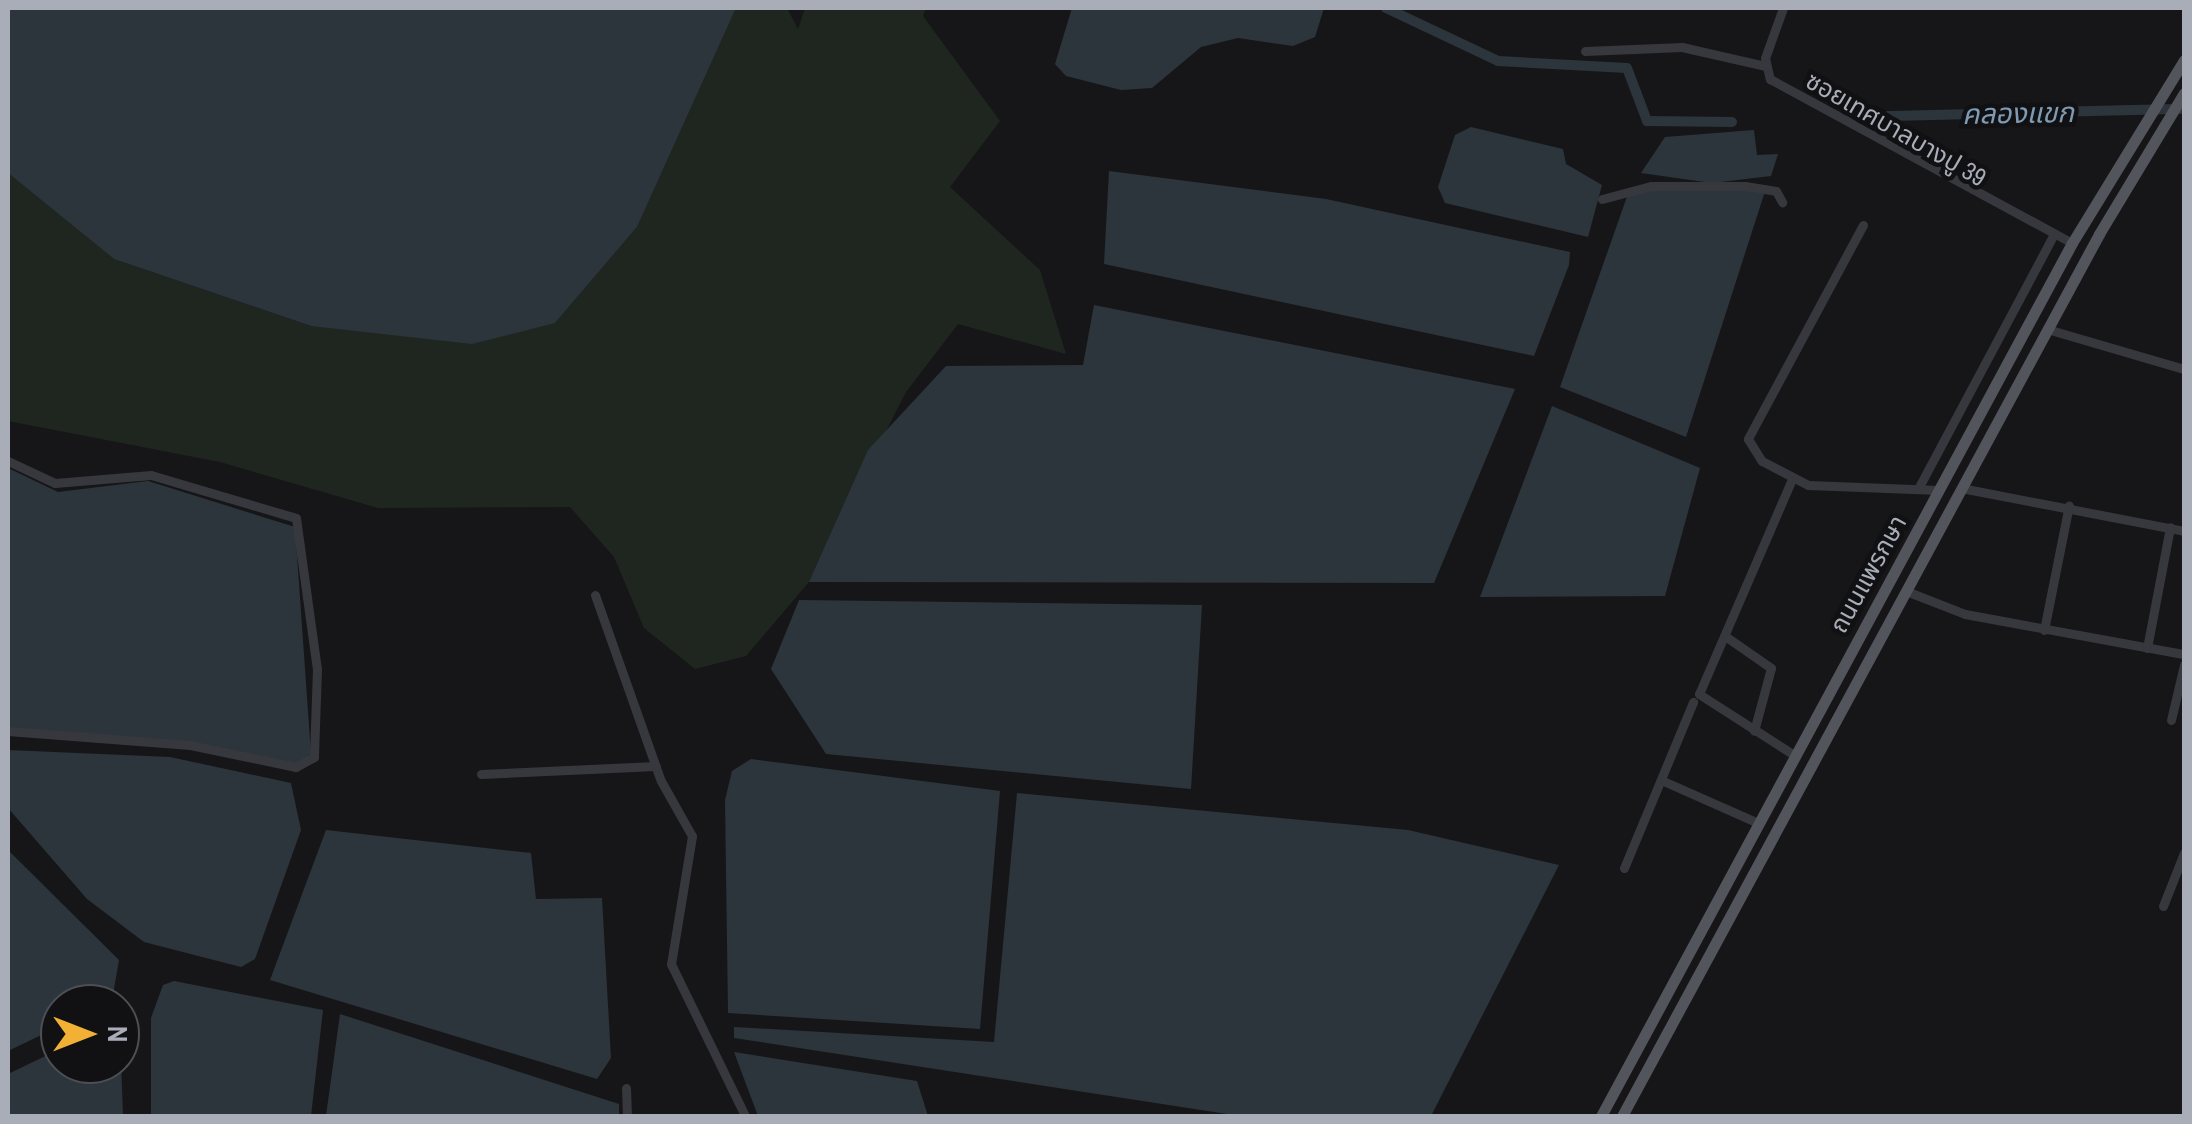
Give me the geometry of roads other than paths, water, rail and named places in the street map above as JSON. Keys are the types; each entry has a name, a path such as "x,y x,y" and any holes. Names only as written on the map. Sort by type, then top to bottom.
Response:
{"main road":[{"name":"ถนนแพรกษา","path":"1601,1116 2072,243 2140,126 2184,60"},
{"name":"ถนนแพรกษา","path":"1622,1116 2047,329 2182,97"},
{"path":"1806,734 1823,742"}],"street":[{"path":"1585,51 1682,46 1764,66 1782,8"},
{"name":"ซอยเทศบาลบางปู 39","path":"1764,66 1784,89 2072,243"},
{"path":"1602,199 1651,186 1745,186 1776,192 1782,202"},
{"path":"1863,226 1750,432 1762,462 1792,479 1828,488 1920,485 1940,490"},
{"path":"1920,485 2054,236"},
{"path":"2047,329 2184,370"},
{"path":"8,461 55,483 151,475 296,518 317,669 314,757 296,767 190,745 8,731"},
{"path":"1792,479 1700,694 1794,755"},
{"path":"1961,488 2069,505 2184,531"},
{"path":"2044,630 2069,505"},
{"path":"2147,648 2170,527"},
{"path":"1906,590 2044,630 2184,654"},
{"path":"594,595 656,766 692,836 668,955 746,1116"},
{"path":"1724,636 1771,668 1754,731"},
{"path":"2171,720 2184,665"},
{"path":"1624,868 1693,702"},
{"path":"481,774 656,766"},
{"path":"1661,780 1758,823"},
{"path":"2163,906 2184,854"},
{"path":"626,1088 627,1116"}],"waterway":[{"path":"1386,8 1498,61 1627,68 1647,121 1732,122"},
{"name":"คลองแขก","path":"1851,117 2184,109"}]}
